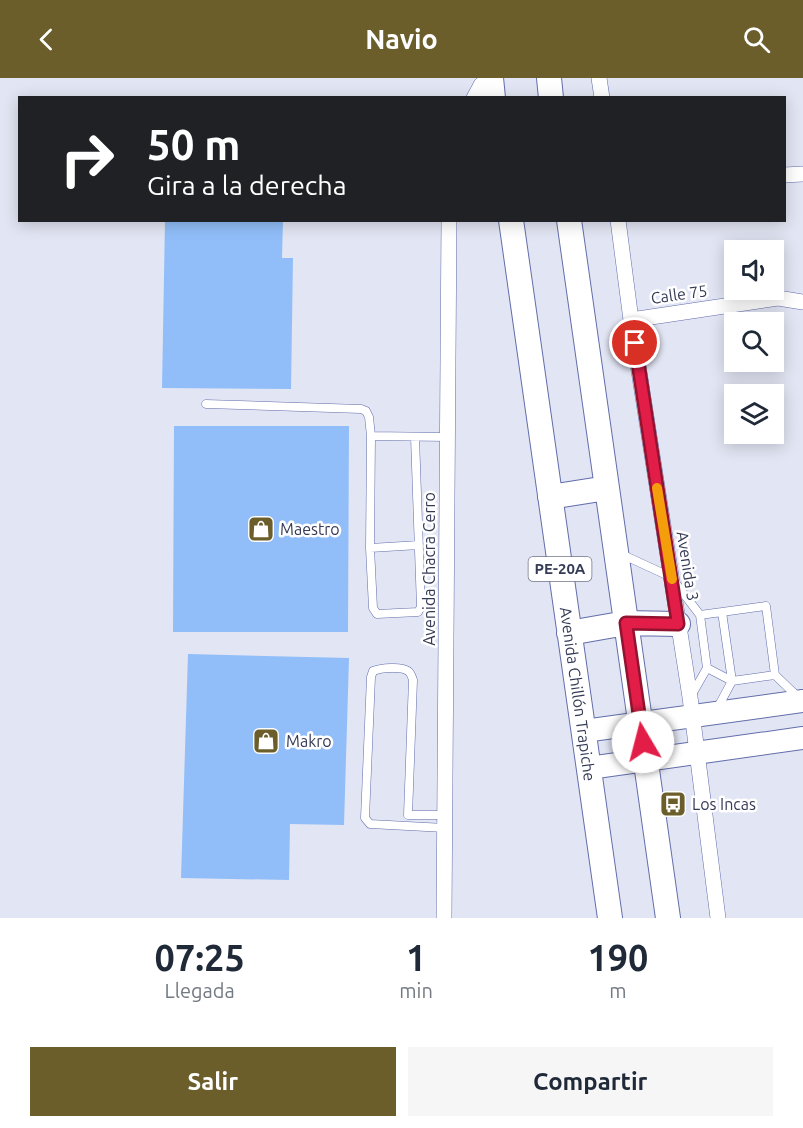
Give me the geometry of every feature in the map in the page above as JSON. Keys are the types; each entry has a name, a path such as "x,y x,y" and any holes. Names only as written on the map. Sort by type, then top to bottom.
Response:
{"main road":[{"path":"490,78 493,96"},
{"path":"549,78 551,96"},
{"name":"Avenida Chillón Trapiche","path":"511,222 610,918"},
{"path":"569,222 668,918"},
{"path":"550,497 607,488"},
{"path":"569,633 626,623 689,619"},
{"path":"584,731 640,723 692,707 715,713 803,701"},
{"path":"589,768 803,738"}],"street":[{"path":"475,96 481,86 490,78"},
{"path":"599,78 602,96"},
{"path":"786,175 803,174"},
{"name":"Avenida Chacra Cerro","path":"444,918 449,222"},
{"name":"Avenida 3","path":"618,222 671,577 689,619 692,707 718,918"},
{"name":"Calle 75","path":"631,320 778,298 803,302"}],"lane":[{"path":"206,404 366,411 369,417 370,436 370,548 373,608 377,614 418,612 422,608 415,437"},
{"path":"370,436 447,437"},
{"path":"370,548 419,545"},
{"path":"616,552 671,577 707,668 692,707"},
{"path":"689,619 766,606 776,675 803,701"},
{"path":"715,713 732,681 722,612"},
{"path":"707,668 732,681 776,675"},
{"path":"408,827 413,680 406,670 380,669 373,671 370,677 365,818 370,824 408,827 445,821"},
{"path":"408,815 445,821"}],"building":[{"path":"165,222 283,222 282,258 293,258 291,389 162,388"},
{"name":"Maestro","path":"174,426 349,426 348,632 173,632"},
{"name":"Makro","path":"188,654 349,658 344,825 290,824 289,880 181,878"}],"slow traffic":[{"path":"657,488 672,579"}],"place":[{"name":"Maestro","path":"261,529"},
{"name":"Makro","path":"266,741"},
{"name":"Los Incas","path":"673,804"}],"route":[{"path":"635,343 678,624 626,623 643,742"}]}
